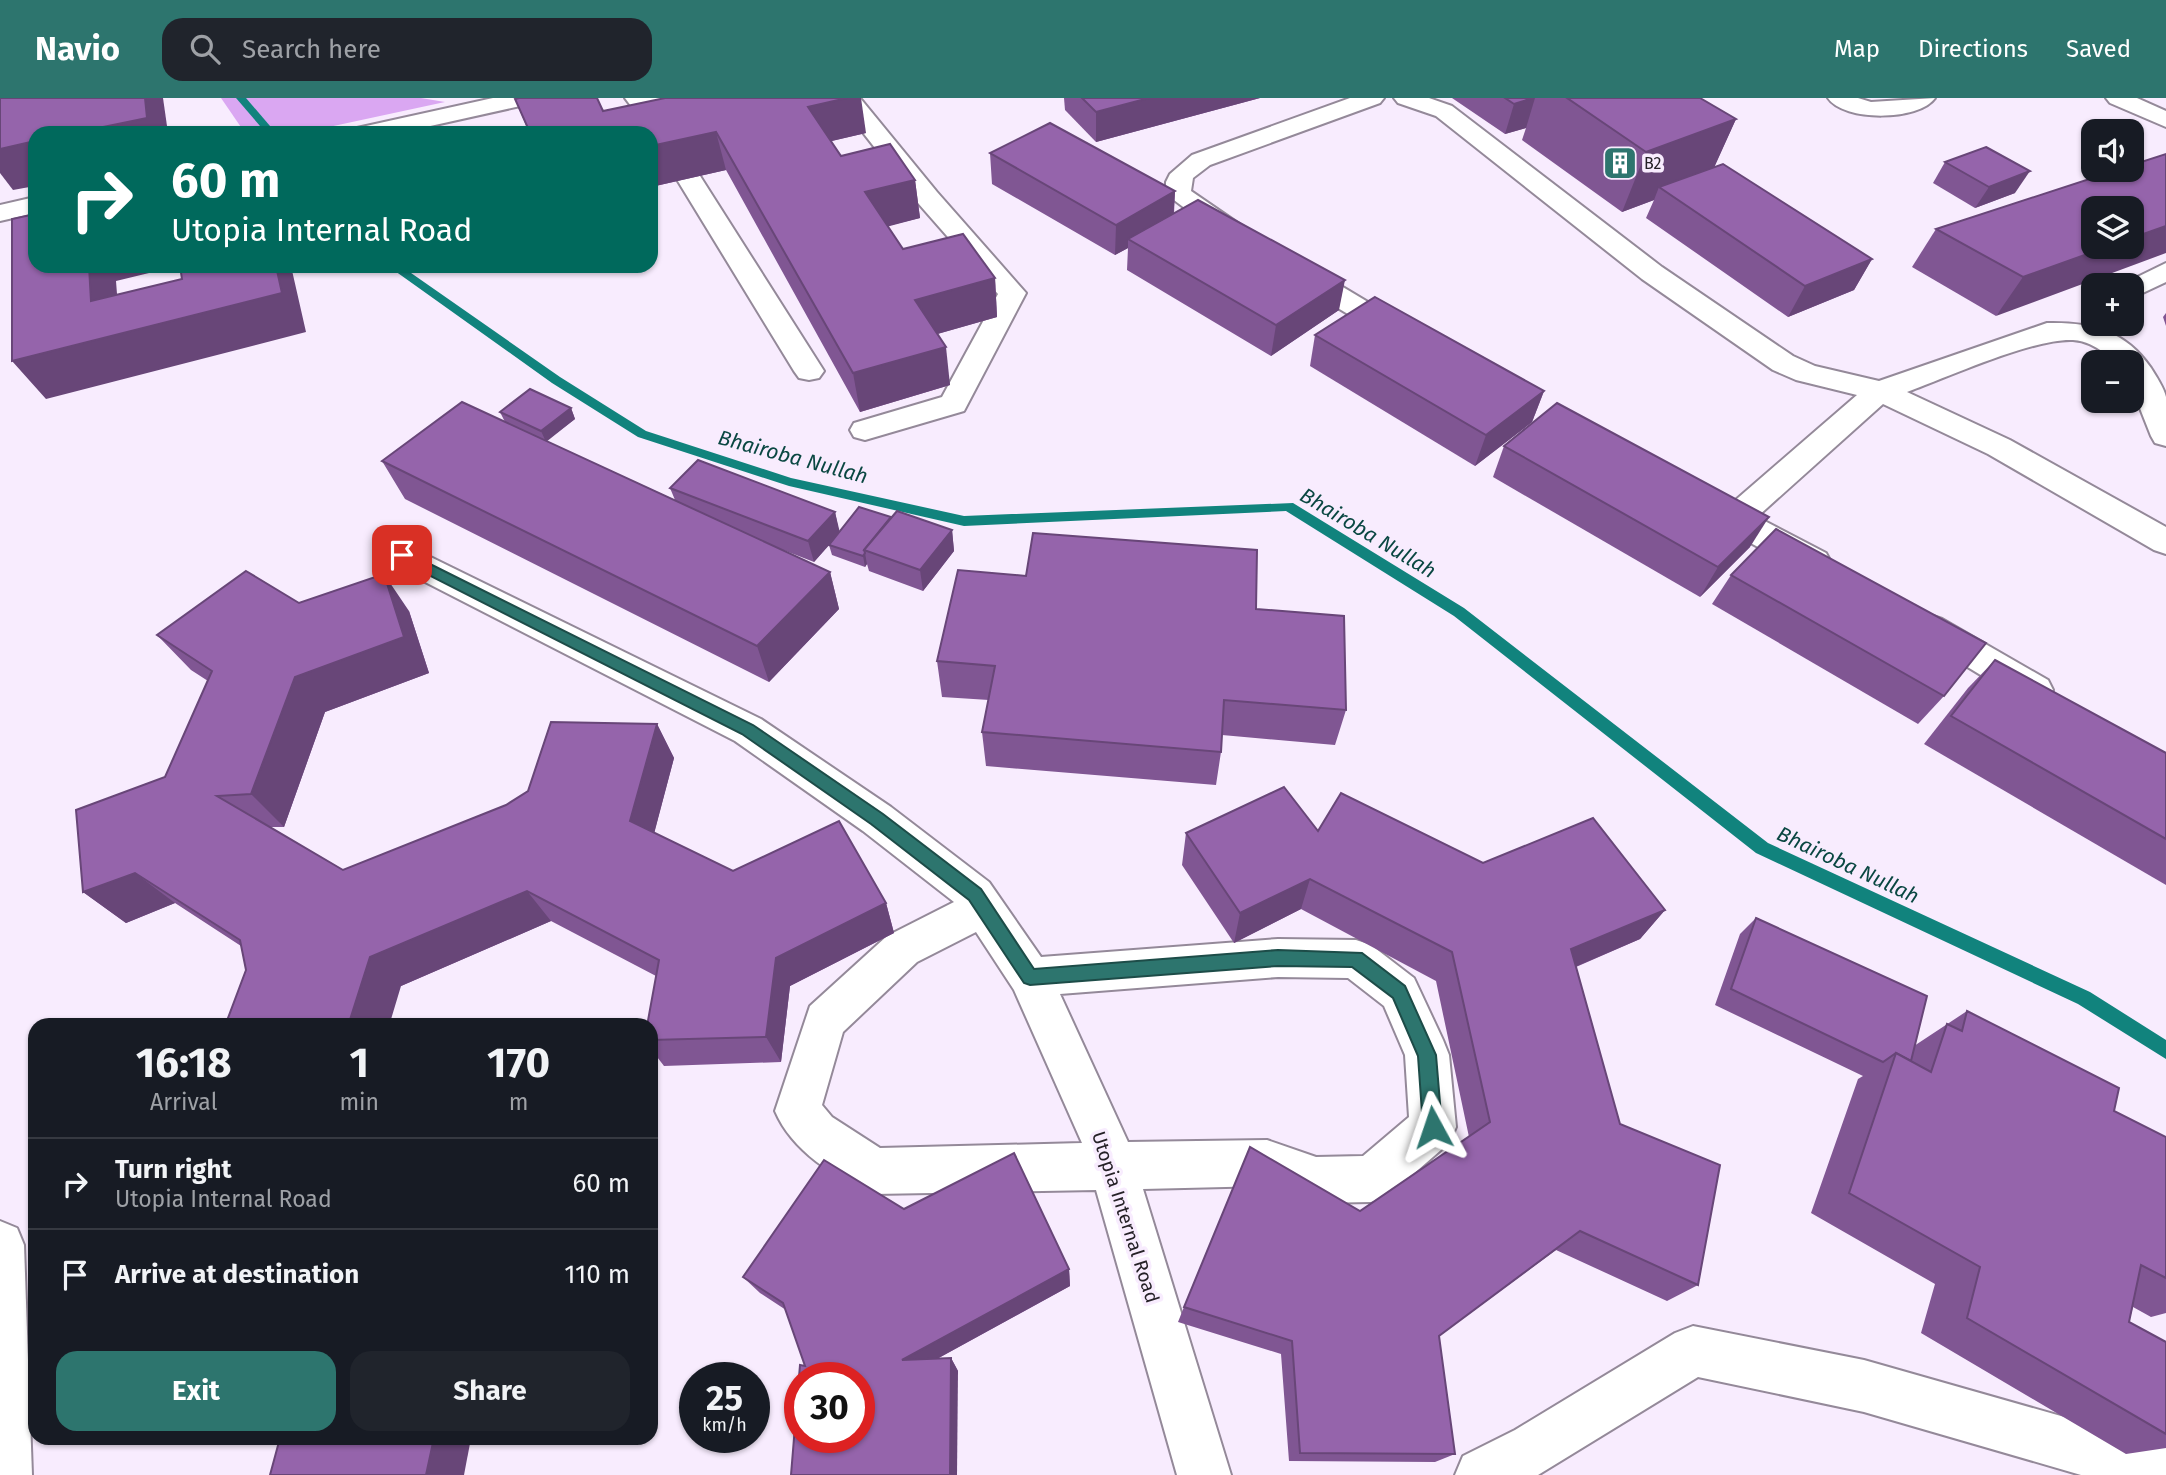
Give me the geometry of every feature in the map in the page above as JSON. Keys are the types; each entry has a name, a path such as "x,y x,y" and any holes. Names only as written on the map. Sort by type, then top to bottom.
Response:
{"street":[{"path":"381,126 405,115 526,98"},
{"path":"647,126 634,107 691,98"},
{"path":"848,98 908,176 1012,293 953,404 865,430"},
{"path":"1372,98 1201,160 1182,172 1177,183 1179,194 1269,255 1423,347"},
{"path":"1406,98 1444,111 1652,273 1783,363 1806,373 1880,391 1999,447 2120,513 2166,542"},
{"path":"1840,98 1858,109 1886,109 1923,98"},
{"path":"2118,98 2166,120"},
{"path":"658,143 809,371"},
{"path":"0,213 28,207"},
{"path":"2144,283 2166,271"},
{"path":"2059,331 2081,319"},
{"path":"1733,520 1880,391 2047,332 2074,330 2104,336 2130,356 2147,387 2166,436"},
{"path":"1685,493 1844,578"},
{"name":"Utopia Internal Road","path":"402,555 748,730 877,819 975,895 1030,977 1114,1169 1204,1475"},
{"path":"1905,612 2059,705"},
{"path":"984,907 902,949 825,1020 798,1111 816,1133 874,1171 1114,1169 1267,1163 1316,1180 1371,1178 1433,1127 1427,1055 1399,992 1356,959 1278,958 1030,977"},
{"path":"0,1245 5,1475"},
{"path":"1482,1475 1534,1449 1693,1351 1864,1386 2166,1473"}],"shaded area":[{"path":"221,98 421,98 445,102 334,126 240,126"}],"building":[{"path":"0,98 145,98 147,118 108,126 28,126 28,143 0,149"},
{"path":"597,98 603,111 665,98 847,98 808,107 841,156 890,144 915,180 865,192 903,249 963,234 995,278 915,300 946,347 853,373 716,132 658,144 658,126 527,126 515,99"},
{"path":"1082,98 1149,98 1096,112"},
{"path":"1505,98 1533,98 1514,104"},
{"path":"1567,98 1700,98 1736,119 1646,152"},
{"path":"1050,123 1175,191 1116,225 990,153"},
{"path":"1986,147 2030,171 1989,187 1945,162"},
{"path":"2166,154 2166,226 2144,234 2144,196 2081,196 2081,256 2023,277 1936,229 2081,182 2144,182 2144,161"},
{"path":"1723,164 1872,259 1805,286 1659,187"},
{"path":"1198,200 1345,280 1276,325 1128,239"},
{"path":"28,216 28,273 89,273 91,301 182,279 181,273 278,273 282,293 12,361 12,219"},
{"path":"1375,297 1544,391 1486,435 1315,335"},
{"path":"530,389 571,408 541,431 500,412"},
{"path":"462,402 830,572 757,646 382,461"},
{"path":"1557,403 1769,517 1718,567 1504,446"},
{"path":"698,460 835,512 808,541 670,488"},
{"path":"859,507 891,517 864,550 863,556 829,545"},
{"path":"897,511 952,530 920,570 864,550"},
{"path":"1776,529 1986,643 1944,696 1731,575"},
{"path":"1033,533 1257,550 1256,609 1344,616 1346,710 1224,700 1221,752 982,732 995,666 937,661 958,570 1026,576"},
{"path":"246,571 299,603 384,574 404,637 295,677 251,794 217,796 343,870 506,805 528,791 551,722 657,724 630,821 733,871 839,821 886,903 776,958 766,1037 658,1040 658,1018 648,1018 659,960 527,891 370,957 351,1018 228,1018 246,970 240,940 135,873 83,892 76,810 165,777 212,671 157,635"},
{"path":"1995,660 2166,753 2166,839 1951,716"},
{"path":"1284,787 1318,831 1341,793 1483,863 1593,818 1665,910 1571,949 1620,1124 1720,1165 1698,1285 1580,1231 1439,1336 1455,1454 1300,1453 1292,1341 1184,1307 1250,1147 1360,1211 1490,1122 1452,952 1310,879 1240,913 1186,833"},
{"path":"1756,918 1927,996 1911,1061 1896,1053 1883,1062 1731,989"},
{"path":"1967,1011 2119,1088 2114,1111 2166,1137 2166,1278 2141,1265 2129,1322 2166,1342 2166,1434 1967,1318 1980,1267 1849,1193 1896,1053 1931,1072 1947,1024 1962,1031"},
{"path":"1014,1153 1069,1269 902,1360 951,1358 950,1475 791,1475 793,1453 875,1453 875,1362 804,1362 783,1303 743,1277 824,1160 904,1209"},
{"path":"278,1445 432,1445 426,1475 270,1475"}],"waterway":[{"name":"Bhairoba Nullah","path":"241,98 265,126"},
{"name":"Bhairoba Nullah","path":"404,273 556,380 642,434 789,482 964,521 1288,506 1459,612 1762,848 2084,998 2166,1050"}],"place":[{"name":"B2","path":"1620,163"}],"route":[{"path":"402,555 748,730 877,819 975,895 1030,977 1278,958 1356,959 1399,992 1427,1055 1433,1127"}]}
